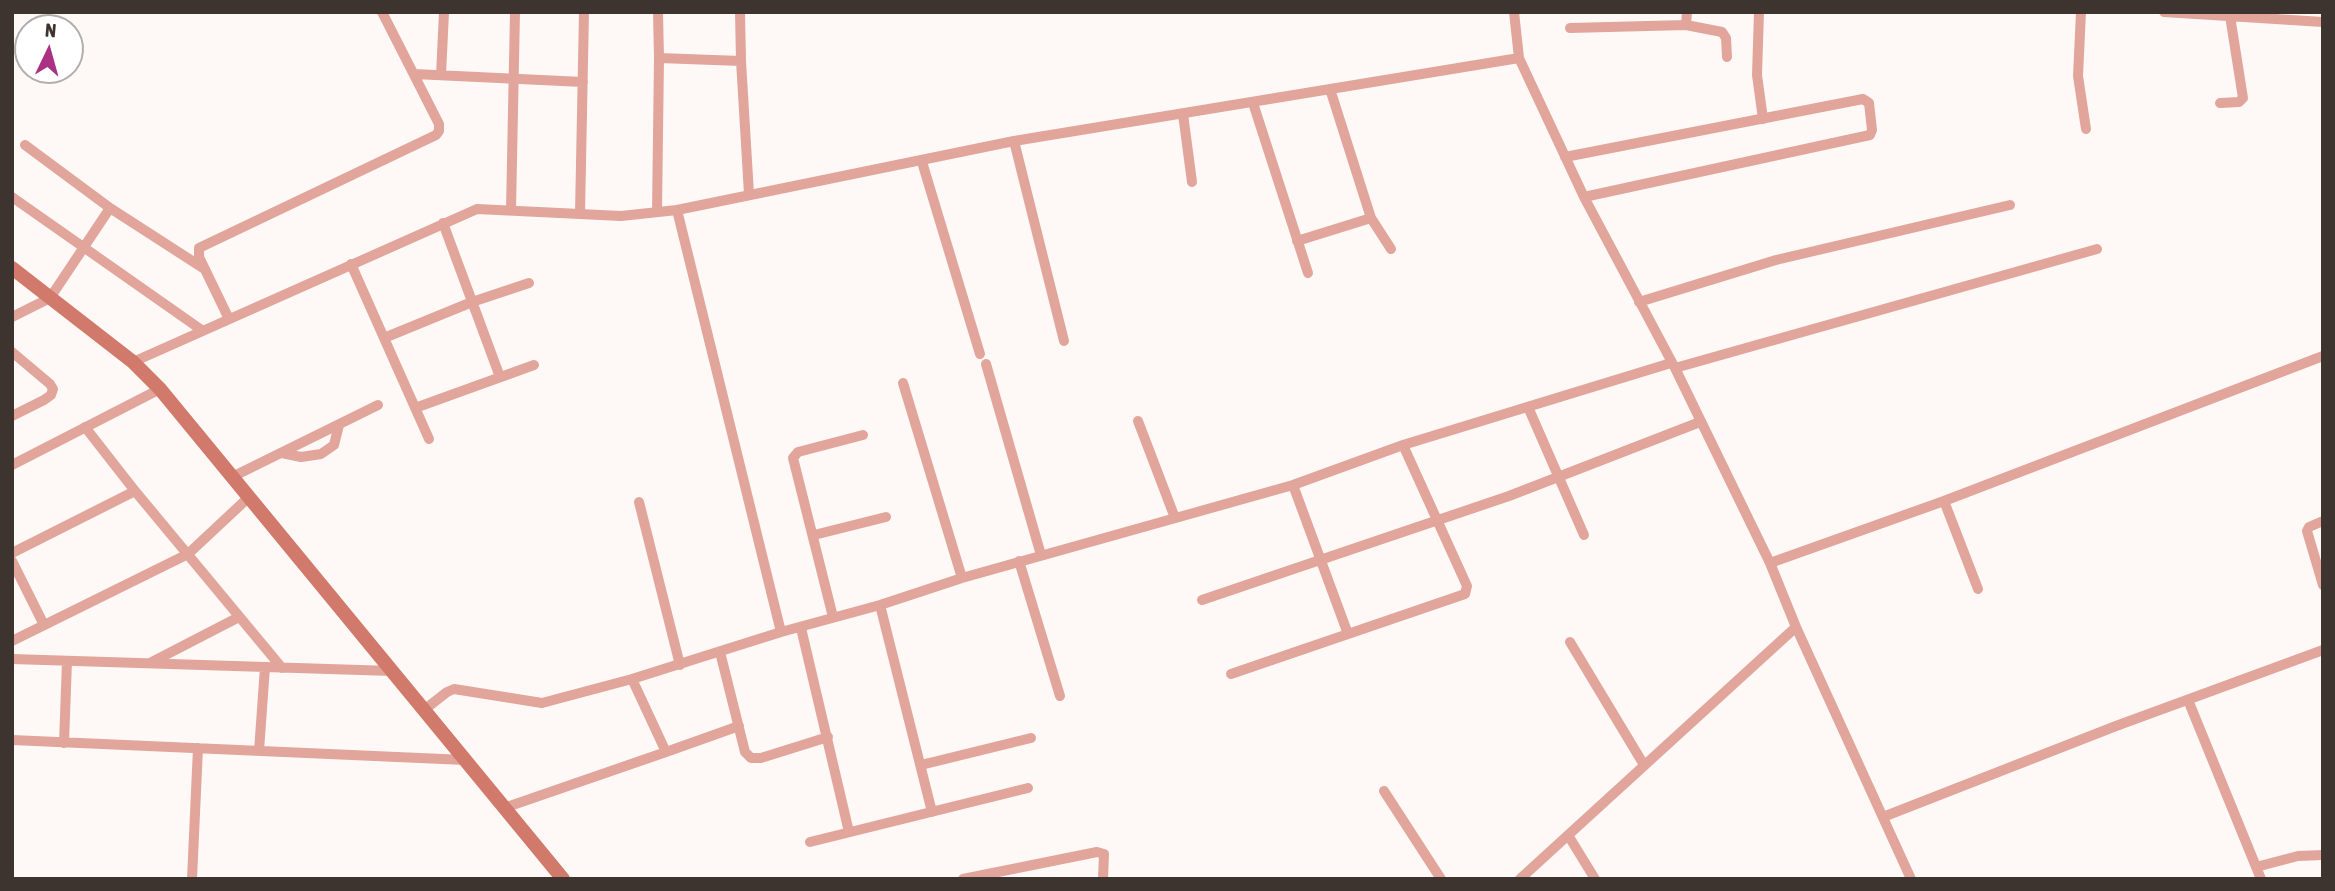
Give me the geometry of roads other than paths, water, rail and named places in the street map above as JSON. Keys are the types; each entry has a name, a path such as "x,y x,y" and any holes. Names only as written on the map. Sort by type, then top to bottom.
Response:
{"main road":[{"path":"12,268 133,362 160,389 563,879"}],"street":[{"path":"229,319 205,269 199,248 436,135 439,131 439,124 382,12"},
{"path":"441,75 444,12"},
{"path":"511,211 515,12"},
{"path":"580,214 584,12"},
{"path":"657,212 658,12"},
{"path":"740,12 749,194"},
{"path":"1514,12 1519,58 1584,198 1673,366 1770,563 1796,627 1911,879"},
{"path":"1686,25 1687,12"},
{"path":"1759,12 1757,75 1763,119"},
{"path":"2081,12 2078,76 2086,129"},
{"path":"2164,12 2323,22"},
{"path":"2220,103 2239,102 2243,98 2230,16"},
{"path":"1570,28 1686,25 1722,32 1726,38 1727,57"},
{"path":"659,58 741,61"},
{"path":"133,362 477,209 621,216 677,210 922,162 1014,141 1519,58"},
{"path":"414,74 583,82"},
{"path":"1329,89 1371,218 1391,249"},
{"path":"1565,158 1863,99 1869,103 1872,130 1870,135 1584,198"},
{"path":"1253,103 1308,273"},
{"path":"1183,114 1192,182"},
{"path":"1014,141 1063,341"},
{"path":"25,145 110,208 205,269"},
{"path":"922,162 980,354"},
{"path":"12,197 203,331"},
{"path":"1639,302 1776,260 2011,205"},
{"path":"12,317 51,298 110,208"},
{"path":"677,210 781,632"},
{"path":"1297,241 1371,218"},
{"path":"443,223 500,377"},
{"path":"424,710 454,689 542,703 632,679 961,578 1293,485 1403,445 1528,407 2096,249"},
{"path":"351,264 429,439"},
{"path":"384,338 472,302 529,283"},
{"path":"12,352 53,389 51,396 12,416"},
{"path":"1770,563 1944,501 2323,356"},
{"path":"415,408 534,365"},
{"path":"986,365 1041,555"},
{"path":"903,383 961,578"},
{"path":"12,465 160,389"},
{"path":"232,477 378,405"},
{"path":"1528,407 1584,535"},
{"path":"1138,421 1175,518"},
{"path":"1202,600 1558,477 1700,422"},
{"path":"282,453 301,457 329,451 334,445 339,425"},
{"path":"85,427 282,667"},
{"path":"833,617 793,458 794,454 863,435"},
{"path":"1231,674 1465,594 1467,586 1403,445"},
{"path":"1293,485 1348,634"},
{"path":"12,554 135,491"},
{"path":"12,641 188,554 249,497"},
{"path":"1944,501 1978,589"},
{"path":"639,502 680,664"},
{"path":"814,535 886,517"},
{"path":"2323,521 2306,531 2323,585"},
{"path":"12,561 44,625"},
{"path":"1019,561 1060,696"},
{"path":"880,605 932,812"},
{"path":"150,663 239,617"},
{"path":"1520,879 1796,627"},
{"path":"801,628 849,832"},
{"path":"1570,642 1644,765"},
{"path":"1883,817 2323,650"},
{"path":"720,652 745,752 751,758 761,758 828,737"},
{"path":"12,659 392,671"},
{"path":"64,743 66,660"},
{"path":"259,751 265,667"},
{"path":"632,679 666,752"},
{"path":"2188,700 2261,879"},
{"path":"505,807 739,726"},
{"path":"921,765 1031,738"},
{"path":"12,740 465,760"},
{"path":"192,879 198,748"},
{"path":"810,842 1028,788"},
{"path":"1384,791 1441,879"},
{"path":"1568,835 1595,879"},
{"path":"963,879 1097,852 1104,854 1103,879"},
{"path":"2256,867 2298,856 2323,855"}]}
